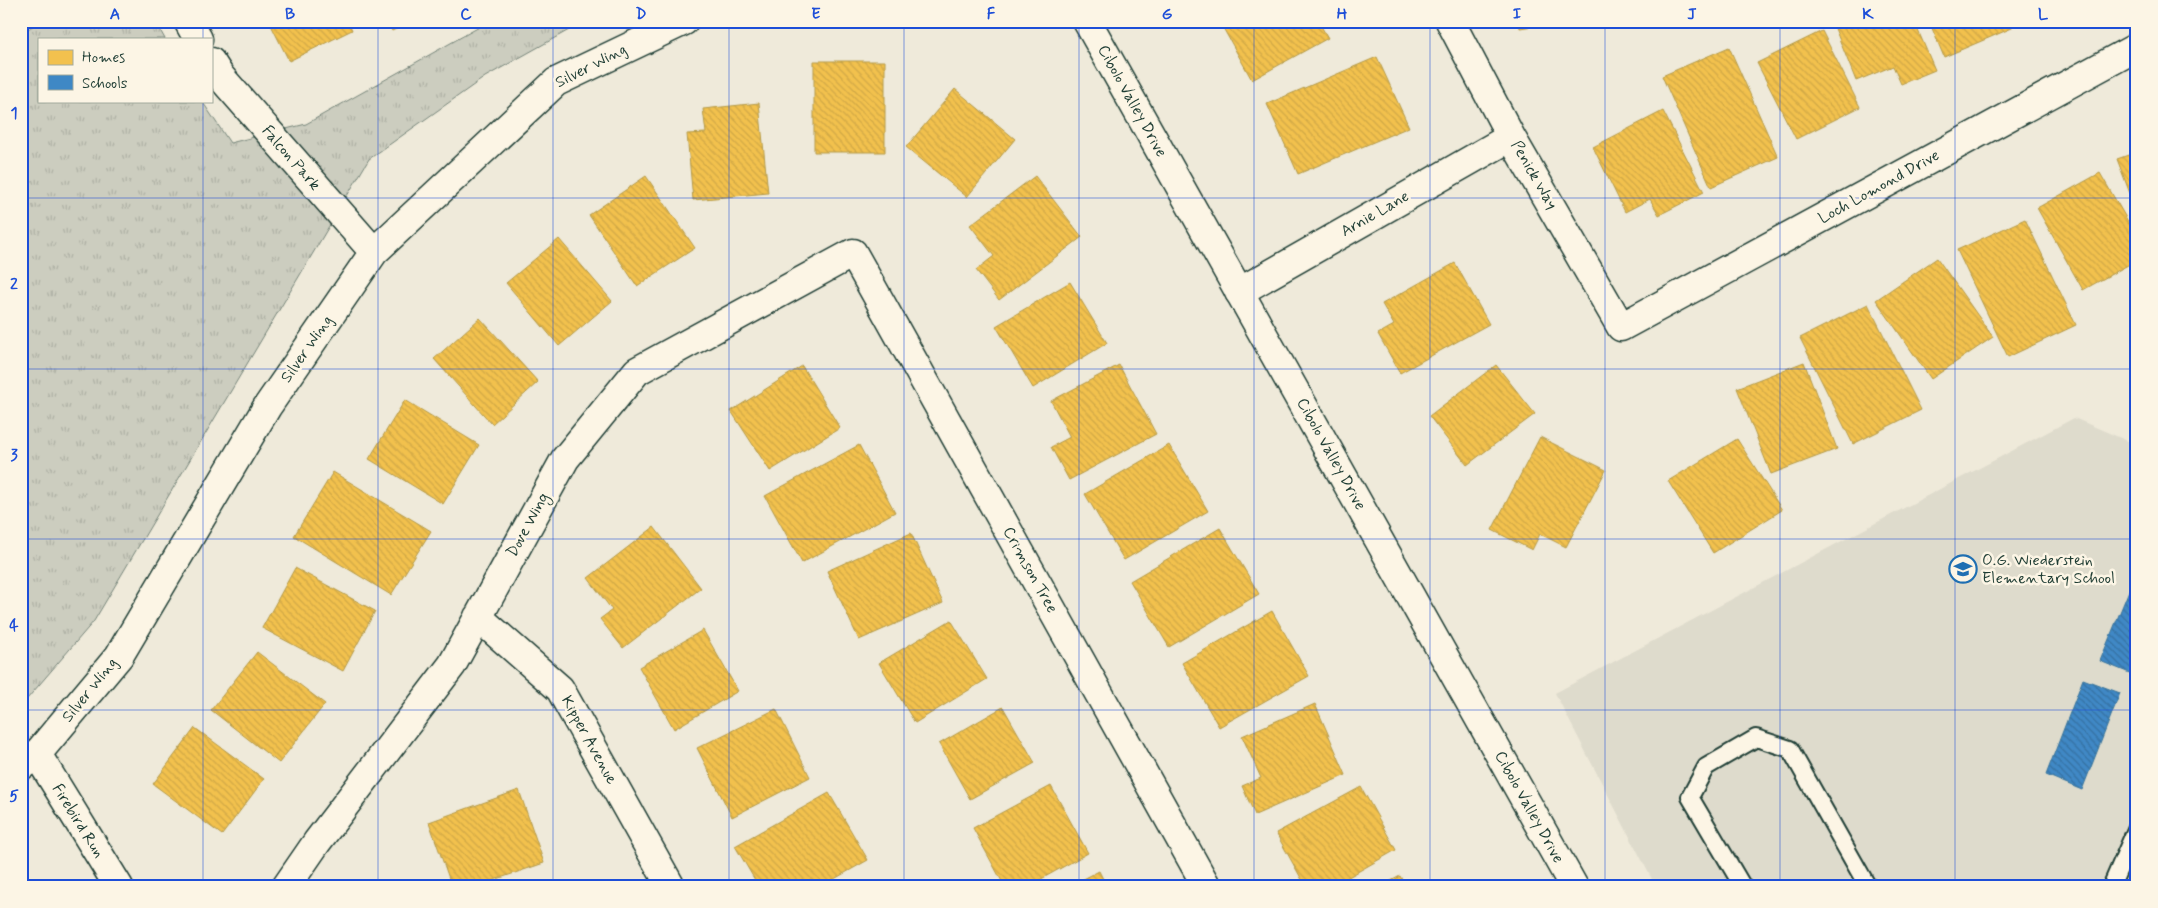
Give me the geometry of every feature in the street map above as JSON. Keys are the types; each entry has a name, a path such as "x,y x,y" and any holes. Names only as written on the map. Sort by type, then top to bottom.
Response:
{"street":[{"path":"188,21 197,38"},
{"name":"Silver Wing","path":"29,760 119,656 267,407 374,252 556,82 684,21"},
{"name":"Cibolo Valley Drive","path":"1087,21 1574,887"},
{"name":"Penick Way","path":"1450,21 1512,137 1621,327"},
{"name":"Loch Lomond Drive","path":"1621,327 2137,47"},
{"name":"Falcon Park","path":"212,64 220,76 374,252"},
{"name":"Arnie Lane","path":"1239,292 1512,137"},
{"name":"Dove Wing","path":"286,887 323,834 452,665 565,459 637,370 853,253"},
{"name":"Crimson Tree","path":"853,253 1207,887"},
{"name":"Kipper Avenue","path":"478,617 560,688 671,887"},
{"name":"Firebird Run","path":"29,760 119,887"}],"lane":[{"path":"1743,887 1690,798 1706,767 1756,738 1790,749 1868,887"},
{"path":"2111,887 2137,827"}],"shaded area":[{"name":"O.G. Wiederstein Elementary School","path":"2074,418 2137,445 2137,887 1656,887 1555,693"}],"green space":[{"path":"41,21 155,21 164,38 38,38 38,102 203,102 230,143 306,124 490,21 585,21 485,77 369,159 94,621 21,706 21,33"}],"building: Homes":[{"path":"269,21 348,21 352,30 289,61"},
{"path":"387,21 412,21 392,31"},
{"path":"1231,21 1318,21 1328,38 1252,80 1222,26"},
{"path":"1519,21 1565,21 1520,28"},
{"path":"1832,21 1914,21 1935,70 1901,84 1893,66 1856,81"},
{"path":"1929,21 2009,21 2012,28 1944,57"},
{"path":"1822,31 1860,107 1796,139 1757,63"},
{"path":"1729,47 1778,157 1711,187 1662,76"},
{"path":"1377,57 1409,127 1298,174 1267,104"},
{"path":"814,61 885,61 885,152 814,152"},
{"path":"955,89 1015,139 967,197 906,147"},
{"path":"759,103 768,193 693,200 687,134 706,133 703,109"},
{"path":"1663,111 1704,192 1659,215 1650,199 1625,212 1593,147"},
{"path":"2137,152 2137,212 2117,159"},
{"path":"2100,173 2137,237 2137,260 2083,290 2037,208"},
{"path":"646,176 695,248 637,286 589,215"},
{"path":"1035,176 1082,237 999,300 976,270 994,256 970,225"},
{"path":"2025,219 2076,325 2008,357 1957,250"},
{"path":"559,239 612,301 559,346 506,283"},
{"path":"1937,258 1993,337 1931,379 1876,300"},
{"path":"1455,263 1489,324 1400,373 1378,334 1394,325 1382,304"},
{"path":"1070,282 1107,343 1033,388 996,326"},
{"path":"1868,304 1921,410 1853,444 1800,338"},
{"path":"480,318 538,382 492,424 434,359"},
{"path":"1804,362 1837,449 1771,474 1737,388"},
{"path":"1119,365 1156,434 1069,480 1051,447 1070,437 1051,401"},
{"path":"1496,365 1535,414 1467,465 1429,416"},
{"path":"802,366 840,428 770,471 731,411"},
{"path":"405,400 479,445 443,504 369,459"},
{"path":"1540,437 1606,470 1566,547 1540,534 1532,550 1492,530"},
{"path":"1737,439 1782,510 1713,553 1668,481"},
{"path":"859,445 895,512 802,563 765,496"},
{"path":"1169,445 1208,511 1124,560 1085,494"},
{"path":"333,472 431,531 391,595 294,536"},
{"path":"654,527 701,588 623,648 600,619 612,610 588,578"},
{"path":"1220,528 1259,594 1169,647 1130,581"},
{"path":"911,533 943,603 859,640 827,571"},
{"path":"295,568 375,611 343,671 262,628"},
{"path":"1272,611 1309,676 1219,727 1182,663"},
{"path":"951,620 987,679 915,723 879,663"},
{"path":"703,630 738,691 674,729 639,667"},
{"path":"257,652 325,704 279,763 211,710"},
{"path":"1315,704 1346,775 1255,815 1242,786 1261,778 1242,736"},
{"path":"1003,707 1035,763 970,799 939,744"},
{"path":"776,709 810,777 732,817 697,748"},
{"path":"195,728 264,779 222,835 153,784"},
{"path":"1051,786 1088,853 1027,887 1005,887 973,828"},
{"path":"1361,787 1396,850 1331,887 1306,887 1276,833"},
{"path":"519,790 544,863 474,887 452,887 429,822"},
{"path":"829,793 868,860 820,887 759,887 735,846"},
{"path":"1099,871 1107,887 1068,887"},
{"path":"1400,876 1406,887 1380,887"},
{"path":"567,882 570,887 557,887"}],"building: Schools":[{"path":"2137,571 2137,676 2100,661"},
{"path":"2083,679 2120,693 2082,790 2046,775"}],"place":[{"name":"O.G. Wiederstein Elementary School","path":"1963,569"}]}
